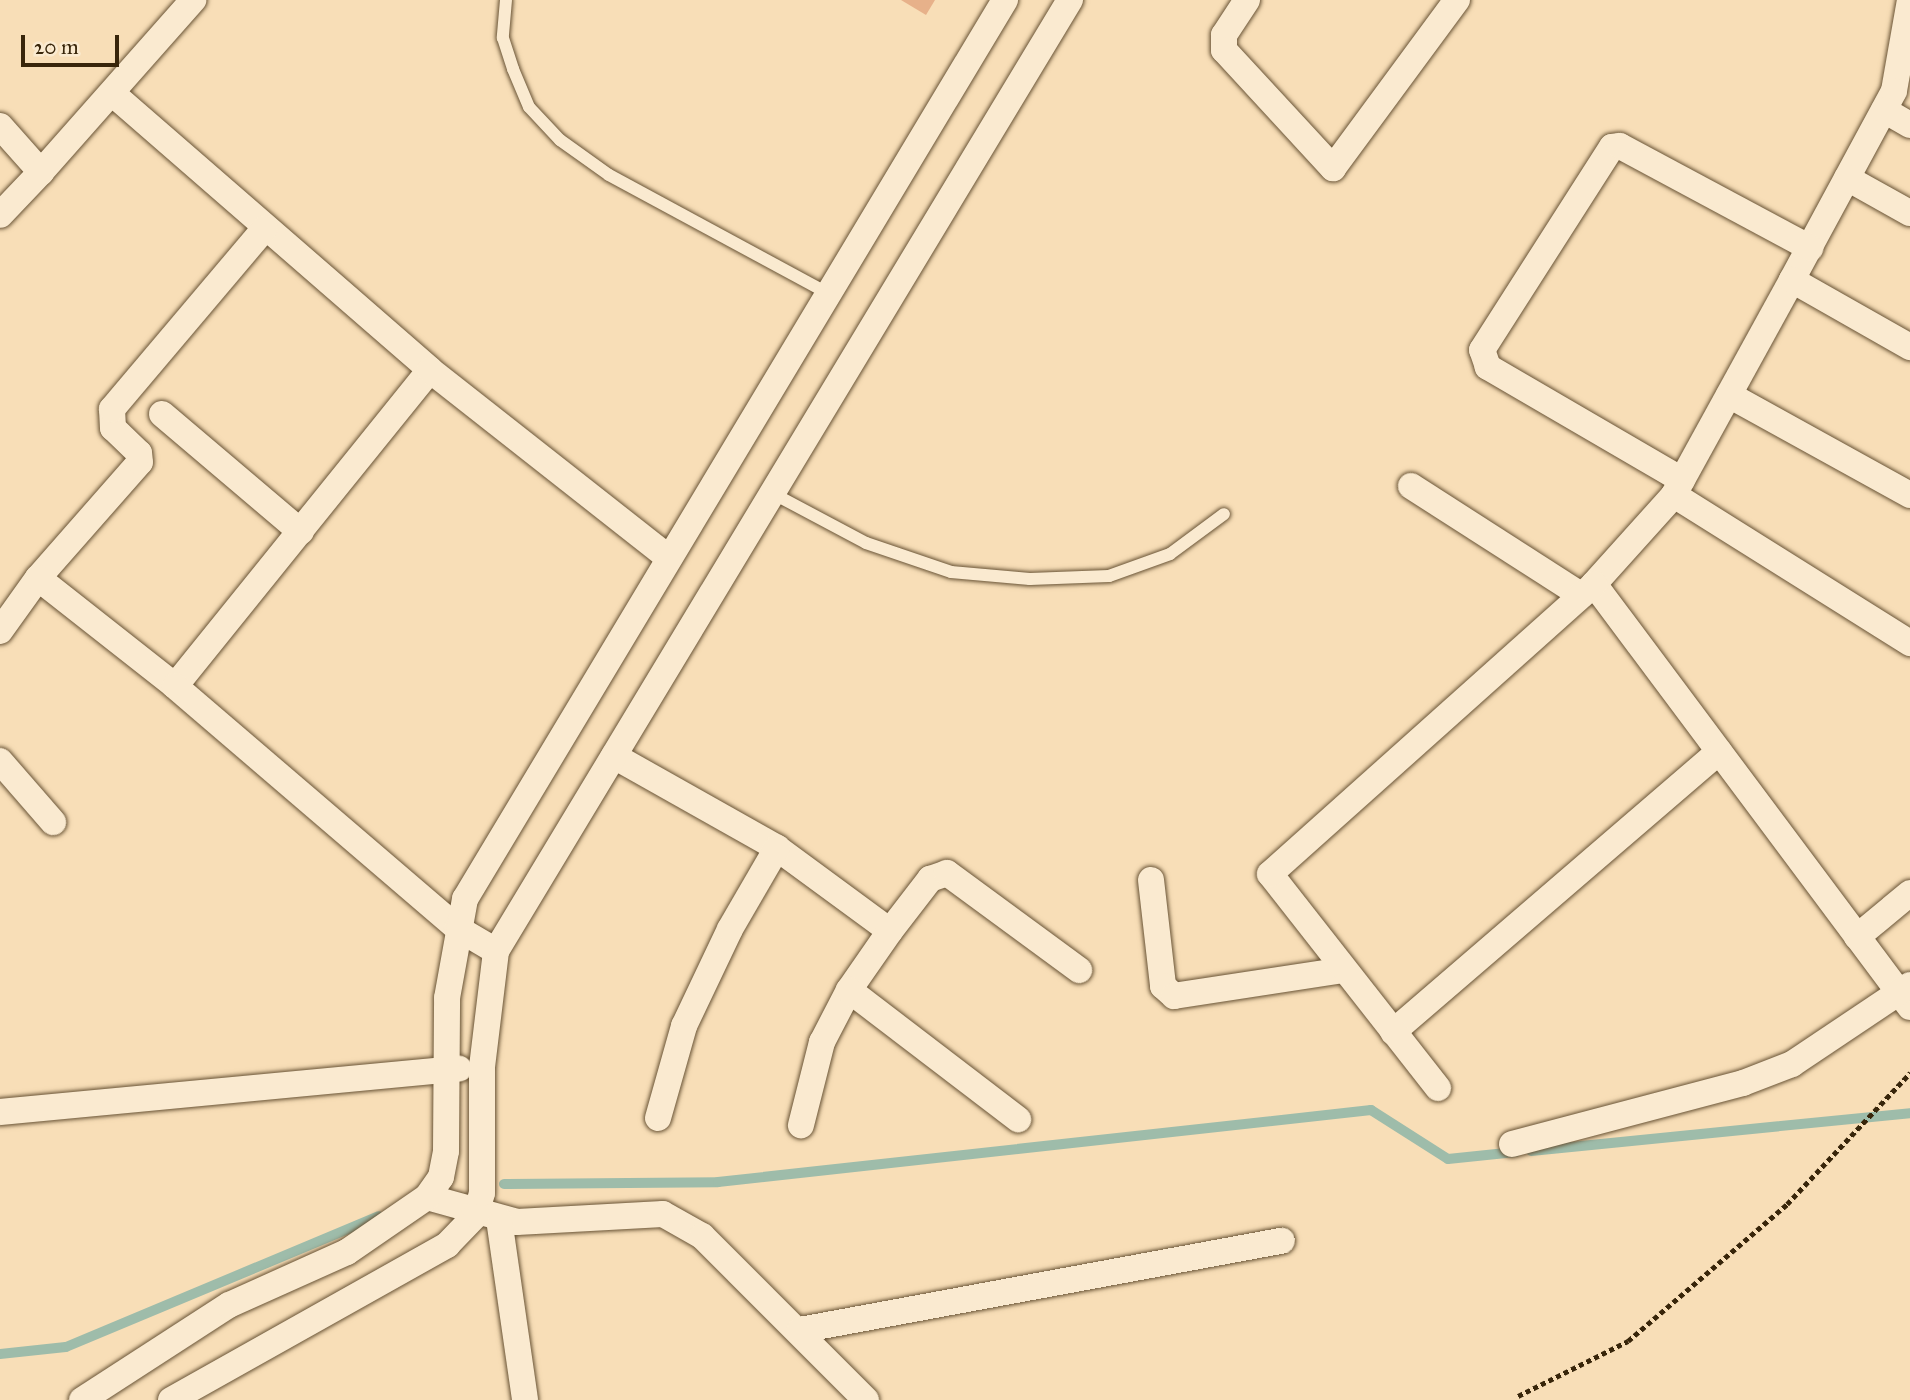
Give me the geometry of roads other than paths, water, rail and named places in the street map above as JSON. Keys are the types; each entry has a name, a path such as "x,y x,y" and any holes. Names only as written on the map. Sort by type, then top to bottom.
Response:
{"street":[{"path":"0,215 113,94 193,0"},
{"path":"82,1400 229,1305 347,1252 428,1197 441,1177 446,1151 443,1070 457,928 484,861 1004,0"},
{"path":"525,1400 482,1193 482,1067 496,951 1070,0"},
{"path":"1247,0 1224,36 1224,50 1333,168 1457,0"},
{"path":"1438,1088 1272,881 1273,868 1587,589 1678,488 1895,91 1910,0"},
{"path":"113,94 264,229 430,370 669,558"},
{"path":"1884,110 1910,125"},
{"path":"0,126 41,172"},
{"path":"1810,248 1620,146 1612,147 1482,350 1488,367 1678,488 1910,643"},
{"path":"1847,178 1910,213"},
{"path":"0,631 38,578 139,462 139,453 113,428 112,409 264,229"},
{"path":"1792,280 1910,347"},
{"path":"175,686 430,370"},
{"path":"1729,396 1910,495"},
{"path":"162,414 301,532"},
{"path":"1411,486 1587,589 1719,752 1857,937 1907,995 1792,1064 1743,1083 1512,1144"},
{"path":"38,578 175,686 457,928 496,951"},
{"path":"1393,1032 1719,752"},
{"path":"614,756 777,848 890,931"},
{"path":"0,761 53,822"},
{"path":"658,1118 684,1026 730,929 777,848"},
{"path":"801,1125 822,1042 849,990 930,879 947,873 1079,970"},
{"path":"1151,880 1163,986 1174,996 1343,970"},
{"path":"1857,937 1910,893"},
{"path":"849,990 1018,1119"},
{"path":"0,1112 482,1067"},
{"path":"428,1197 488,1217 663,1214 702,1236 800,1330 866,1400"},
{"path":"172,1400 447,1245 488,1217"},
{"path":"800,1330 1282,1241"}],"lane":[{"path":"506,0 503,38 513,69 529,107 560,140 609,175 827,293"},
{"path":"772,493 866,543 951,572 1030,579 1109,576 1170,554 1224,514"}],"waterway":[{"path":"504,1184 718,1182 1371,1110 1448,1159 1516,1152"},
{"path":"1531,1151 1910,1113"},
{"path":"0,1354 66,1347 379,1216"}]}
